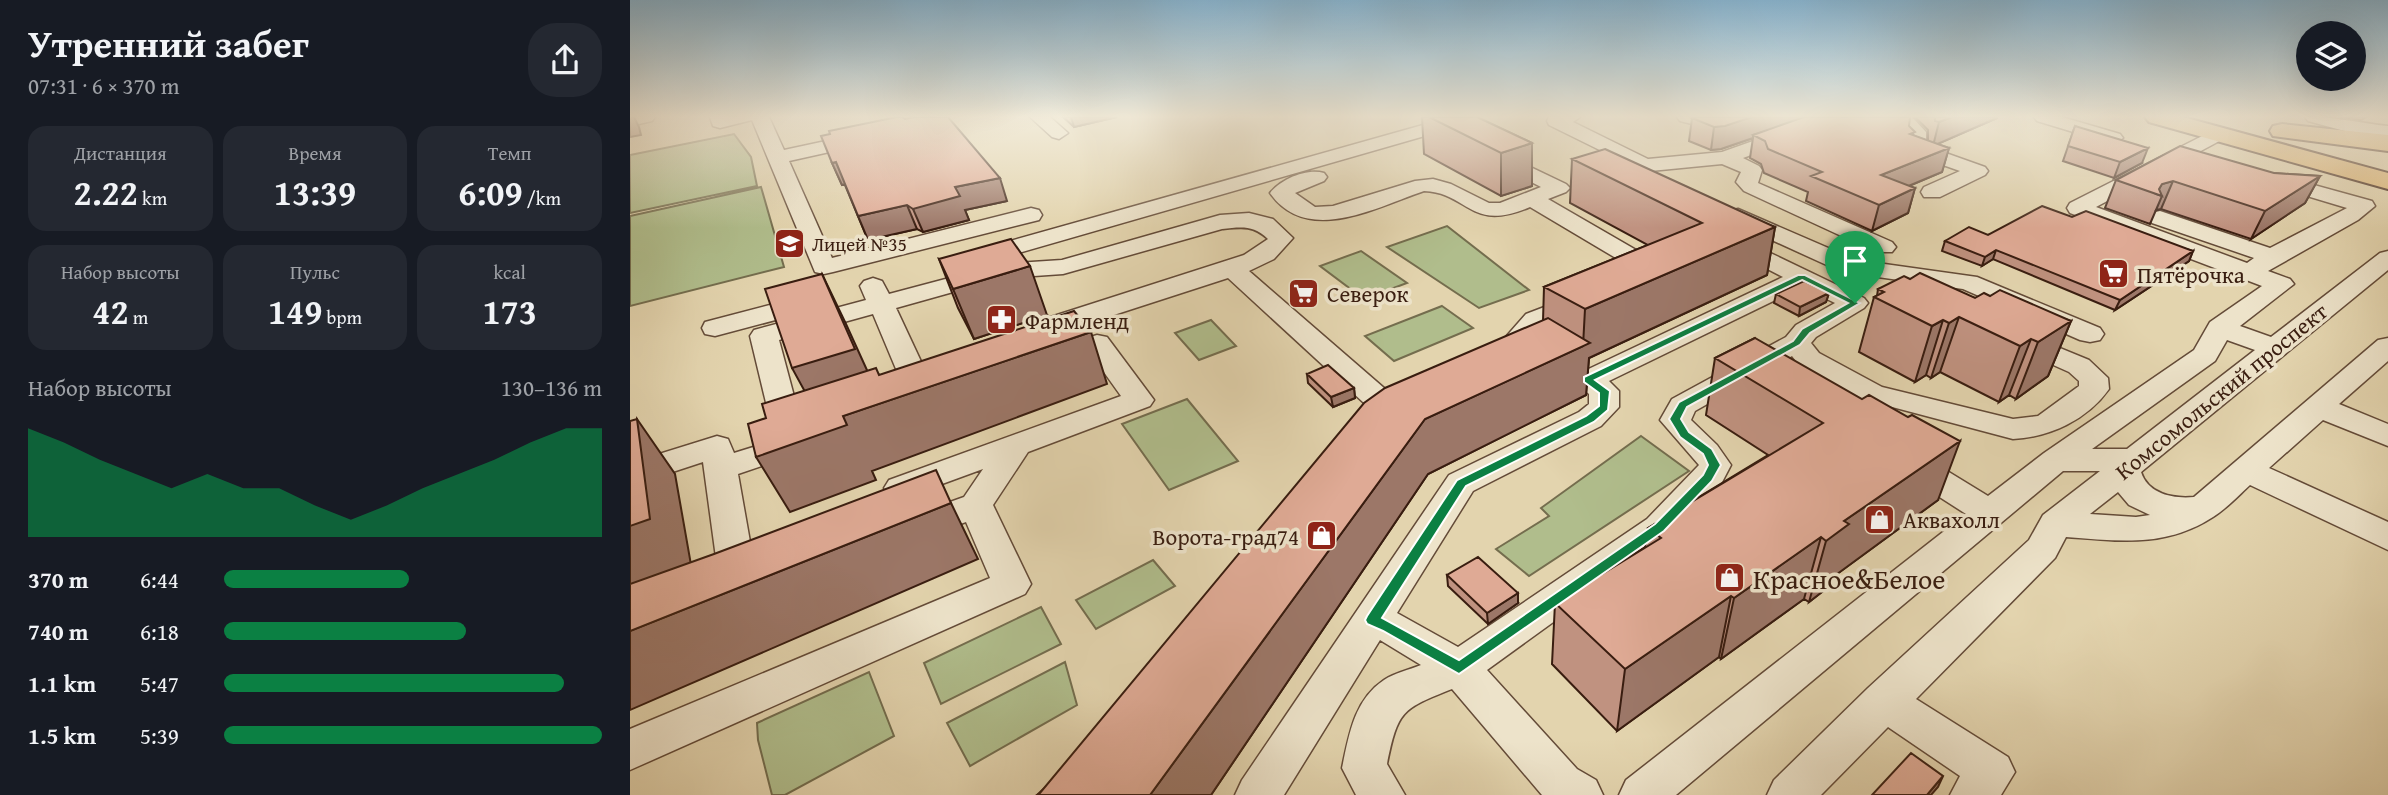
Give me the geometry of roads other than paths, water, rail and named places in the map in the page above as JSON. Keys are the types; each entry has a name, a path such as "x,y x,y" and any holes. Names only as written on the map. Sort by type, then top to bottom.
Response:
{"main road":[{"path":"2307,154 2388,181"},
{"path":"2343,154 2388,165"}],"street":[{"path":"776,154 824,267 1031,215"},
{"path":"778,158 796,154"},
{"path":"784,415 764,337 877,295 1347,154"},
{"path":"1394,154 1293,184 1281,193 1310,214 1335,213 1422,185 1434,184 1487,209 1500,210 1617,168 1725,158 1736,154"},
{"path":"1258,795 1461,483 1590,419 1604,407 1604,391 1554,359 1535,320 1653,270 1545,193 1484,154"},
{"path":"1625,154 1645,164"},
{"path":"1669,154 1682,160"},
{"path":"1930,154 1978,171 1932,192"},
{"path":"1642,795 2055,460 2205,355 2220,328 2281,284 2078,208 2180,154"},
{"path":"2186,154 2208,160"},
{"path":"1725,158 1752,170 1746,182 1751,187 1884,247"},
{"path":"2247,172 2364,206 2344,221 2269,255 2250,272"},
{"path":"1594,176 1632,194"},
{"path":"2100,197 2269,255"},
{"path":"1382,795 1364,768 1375,718 1399,692 1459,668 1659,528 1708,478 1715,465 1708,452 1684,435 1675,419 1683,405 1796,343 1806,331 1866,302 1802,277 1771,260 1715,219 1803,246 1851,267 1968,282 2090,334"},
{"path":"715,328 1002,271 1063,267 1220,222 1248,220 1265,224 1281,238 1275,248 1232,269 1014,338"},
{"path":"1771,260 1803,246"},
{"name":"Комсомольский проспект","path":"1790,795 2042,549 2055,524 2388,258"},
{"path":"1232,269 1400,403 1360,426"},
{"path":"1480,367 1503,356 1554,359 1802,277"},
{"path":"877,295 924,367 924,400"},
{"path":"1796,343 1809,359 1872,393 2013,429 2046,426 2094,389 2094,379 2079,366 1992,327"},
{"path":"2220,328 2275,348"},
{"path":"875,498 1139,400 1097,343 1035,363"},
{"path":"2055,524 2136,530 2172,524 2203,508 2388,346"},
{"path":"1746,369 1780,387"},
{"path":"2319,407 2388,436"},
{"path":"721,468 822,434"},
{"path":"889,538 976,505 1017,445"},
{"path":"630,475 717,446 721,468 746,545 728,601 778,582"},
{"path":"1884,447 1990,513"},
{"path":"2055,460 2129,465 2125,480 2149,501 2178,510 2203,508"},
{"path":"2246,470 2388,537"},
{"path":"630,750 1012,584 976,505"},
{"path":"1372,620 1388,626 1459,668 1561,784 1580,795"},
{"path":"1884,701 1992,772 1973,795"}],"place":[{"name":"Лицей №35","path":"789,244"},
{"name":"Пятёрочка","path":"2114,274"},
{"name":"Северок","path":"1304,293"},
{"name":"Фармленд","path":"1002,320"},
{"name":"Аквахолл","path":"1880,519"},
{"name":"Ворота-град74","path":"1322,536"},
{"name":"Красное&Белое","path":"1730,578"}]}
